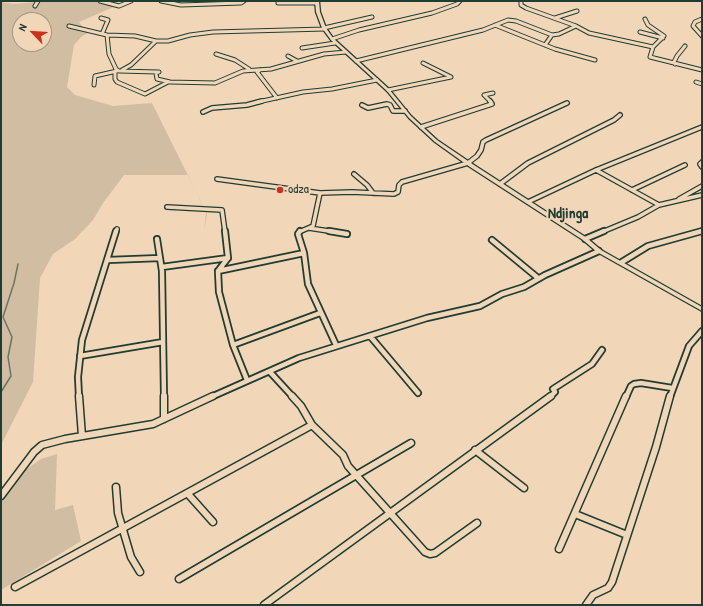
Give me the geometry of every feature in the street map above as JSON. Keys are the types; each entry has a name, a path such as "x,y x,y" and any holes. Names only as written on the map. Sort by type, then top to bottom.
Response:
{"street":[{"path":"35,6 38,1"},
{"path":"100,1 119,6 131,1"},
{"path":"161,1 182,5 241,3 244,1"},
{"path":"332,39 359,30 432,13 457,4 460,1"},
{"path":"521,1 521,5 526,8 576,26 589,33 653,47"},
{"path":"278,3 317,2 318,12 325,28 335,43 388,90 405,112 436,141 585,239 600,251 622,262 702,309"},
{"path":"554,18 577,11"},
{"path":"69,26 108,36 141,37 156,41 168,41 190,35 213,32 325,28 372,17"},
{"path":"101,18 108,20 102,34"},
{"path":"645,19 648,25 664,34 663,38"},
{"path":"702,19 695,22 693,26 702,36"},
{"path":"356,61 471,33 508,20 513,20 552,35 559,34 576,26"},
{"path":"494,25 545,45 595,60"},
{"path":"640,32 663,38"},
{"path":"545,45 552,35"},
{"path":"108,36 110,58 116,69 119,71"},
{"path":"663,38 653,47 650,56 700,70 702,64"},
{"path":"156,41 131,65 119,71 115,79 118,82 144,94 164,83 215,83 249,69"},
{"path":"302,48 335,43"},
{"path":"675,64 674,62 677,56 685,46"},
{"path":"216,54 235,60 249,69 260,70 271,69 324,54 346,52"},
{"path":"288,56 296,61"},
{"path":"388,90 450,78 450,76 423,63"},
{"path":"260,70 257,72 277,98"},
{"path":"94,85 95,76 119,71 159,72 156,74 157,79 170,82"},
{"path":"203,112 212,108 247,105 303,92 332,89 377,80"},
{"path":"696,82 702,84"},
{"path":"420,127 492,104 484,95 493,93"},
{"path":"362,105 368,108 390,104 393,111 405,112"},
{"path":"217,179 320,193 396,193 398,192 399,185 402,182 468,163 477,156 481,150 483,142 486,140 567,104"},
{"path":"500,184 528,163 614,120 620,115"},
{"path":"528,202 528,200 596,170 702,127"},
{"path":"702,162 700,164 702,167"},
{"path":"632,190 685,164"},
{"path":"596,170 659,205"},
{"path":"354,174 367,185 373,193"},
{"path":"676,201 702,186"},
{"path":"310,228 314,224 320,193"},
{"path":"585,239 638,217 659,205 702,195"},
{"path":"167,208 222,210 228,258 218,271 219,292 233,345 247,380"},
{"path":"336,346 308,284 304,253 298,234 300,231 310,228 347,234"},
{"path":"82,436 78,377 82,340 117,229"},
{"path":"622,262 648,246 702,231"},
{"path":"157,239 162,267 164,420"},
{"path":"492,240 538,278"},
{"path":"1,496 34,452 42,446 65,439 153,424 247,380 270,372 299,358 426,318 480,306 492,299 600,251"},
{"path":"218,271 304,253"},
{"path":"108,260 160,258"},
{"path":"162,267 228,258"},
{"path":"233,345 320,313"},
{"path":"586,605 593,595 608,588 612,582 656,448 672,388 688,346 702,331"},
{"path":"370,336 418,393"},
{"path":"80,356 163,342"},
{"path":"264,605 421,492 475,450 550,397 555,392 553,389 592,364 602,350"},
{"path":"270,372 301,406 312,425 343,455 348,466 356,476 426,552 430,554 435,553 477,523"},
{"path":"559,549 631,386 641,383 672,388"},
{"path":"15,587 312,425"},
{"path":"179,579 411,443"},
{"path":"475,450 524,488"},
{"path":"116,487 118,513 131,557 140,572"},
{"path":"188,494 213,522"},
{"path":"575,514 627,535"}],"shaded area":[{"path":"46,1 117,1 116,6 79,22 83,27 93,30 81,37 74,45 67,87 75,95 113,106 152,103 188,175 124,175 103,203 93,220 75,239 53,254 40,278 33,382 1,445 1,2 14,4"},
{"path":"195,190 207,214 204,231 206,213"},
{"path":"57,454 55,510 73,505 81,541 1,590 1,487 41,459"}],"waterway":[{"path":"1,392 11,376 8,357 12,337 3,317 14,283 18,264"}],"place":[{"name":"odza","path":"280,190"}],"district":[{"name":"Ndjinga","path":"568,214"}]}
